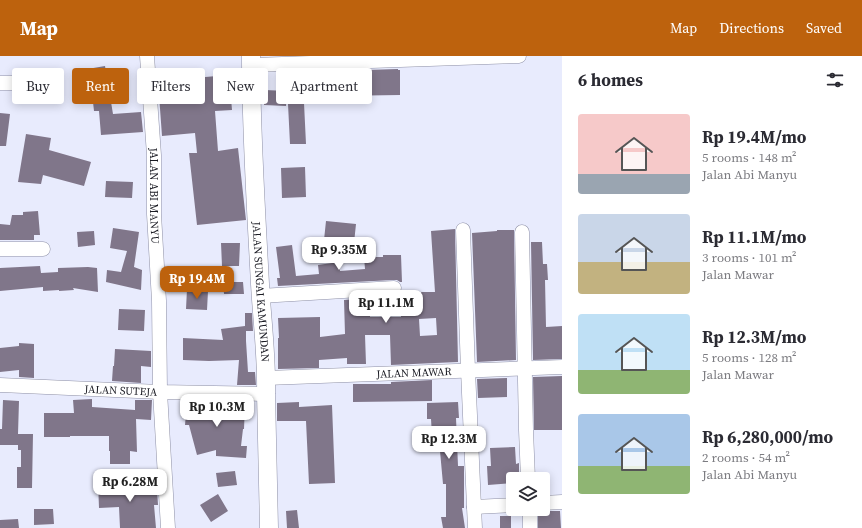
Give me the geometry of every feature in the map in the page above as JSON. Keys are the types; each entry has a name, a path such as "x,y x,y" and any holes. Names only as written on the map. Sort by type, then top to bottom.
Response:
{"main road":[{"name":"JALAN SUNGAI KAMUNDAN","path":"251,60 252,129 266,386 269,528"}],"street":[{"name":"JALAN ABI MANYU","path":"147,56 154,155 154,214 159,301 160,392 168,528"},
{"path":"251,60 519,56"},
{"path":"0,83 12,83"},
{"path":"464,230 475,528"},
{"path":"522,232 524,367 528,472"},
{"path":"0,249 43,249"},
{"path":"260,296 394,288"},
{"name":"JALAN MAWAR","path":"266,386 468,370 562,366"},
{"name":"JALAN SUTEJA","path":"0,385 160,392 266,386"},
{"path":"550,503 562,502"},
{"path":"474,507 506,505"},
{"path":"530,516 530,528"}],"building":[{"path":"105,66 105,68 93,68"},
{"path":"372,70 400,70 400,95 372,95"},
{"path":"213,76 213,104 231,104 232,110 215,111 218,151 238,148 246,220 197,225 189,153 197,153 195,133 162,136 160,104 205,104 205,77"},
{"path":"268,90 276,90 276,104 286,104 286,106 264,105 268,104"},
{"path":"93,104 111,104 113,114 141,112 143,132 101,135 99,111 94,111"},
{"path":"288,104 304,104 306,144 290,144"},
{"path":"0,113 10,114 6,146 0,146"},
{"path":"26,134 51,138 49,150 91,162 84,186 43,175 41,184 18,182"},
{"path":"305,167 306,197 282,198 281,168"},
{"path":"106,181 133,182 132,198 105,197"},
{"path":"38,211 40,235 34,235 34,240 0,240 0,224 10,225 12,215 23,215 23,212"},
{"path":"326,221 356,224 354,243 324,240"},
{"path":"113,228 139,232 134,267 142,270 141,290 106,282 107,270 121,272 127,251 110,248"},
{"path":"455,229 458,362 391,365 390,335 365,335 366,364 347,364 347,358 319,360 319,368 278,369 278,318 320,317 320,337 345,334 344,300 370,298 370,317 401,317 400,295 435,292 431,231","holes":["436,318 437,335 420,336 419,319"]},
{"path":"497,230 514,230 516,360 477,362 472,233"},
{"path":"94,231 95,245 78,247 77,232"},
{"path":"531,242 542,242 543,264 547,264 548,280 545,280 546,327 562,326 562,359 533,360"},
{"path":"221,243 240,243 239,266 222,266"},
{"path":"292,245 296,276 319,274 318,265 339,262 340,271 365,269 364,257 401,255 402,282 393,280 278,286 277,278 280,278 276,247"},
{"path":"40,266 41,273 58,272 58,268 97,268 98,292 73,288 74,290 43,291 43,287 0,291 0,268"},
{"path":"223,282 243,282 244,294 224,294"},
{"path":"187,289 208,291 207,310 186,309"},
{"path":"119,309 145,310 144,331 118,330"},
{"path":"245,313 252,313 253,331 246,331 246,341 248,372 255,372 256,385 237,385 239,360 183,360 183,338 223,340 221,329 245,326"},
{"path":"19,343 34,344 34,378 19,377 19,370 0,372 0,348 19,346"},
{"path":"115,349 151,351 151,367 141,366 141,383 112,381"},
{"path":"562,376 562,430 534,430 533,377"},
{"path":"507,378 507,397 478,398 477,379"},
{"path":"432,380 432,401 353,402 353,384 391,384 391,382"},
{"path":"92,399 92,407 135,410 135,400 152,400 151,420 136,419 137,452 130,451 130,464 110,464 109,436 44,437 44,413 74,413 73,400"},
{"path":"3,400 19,401 18,434 33,434 32,488 17,488 17,467 21,467 21,450 18,450 18,445 0,445"},
{"path":"187,401 245,404 244,429 241,446 247,446 246,458 216,456 216,450 197,455 189,425 185,425"},
{"path":"299,402 299,407 332,405 335,483 309,484 306,421 277,421 277,403"},
{"path":"458,402 459,418 456,418 458,466 464,466 464,508 462,508 465,528 443,528 441,517 446,517 446,484 443,484 440,451 433,451 431,419 427,419 427,403"},
{"path":"515,447 516,464 519,463 519,472 506,472 506,484 488,485 487,466 491,466 490,448"},
{"path":"235,471 237,485 218,487 216,473"},
{"path":"130,481 130,486 147,485 148,490 157,489 158,505 154,505 156,528 120,528 119,507 99,508 98,482"},
{"path":"218,494 228,511 211,522 200,505"},
{"path":"34,509 53,509 54,524 34,525"},
{"path":"297,510 299,528 287,528 286,511"},
{"path":"550,511 560,511 561,528 538,528 538,516 550,516"},
{"path":"500,516 511,516 511,528 500,528"},
{"path":"18,519 19,528 0,528 0,520"}]}
